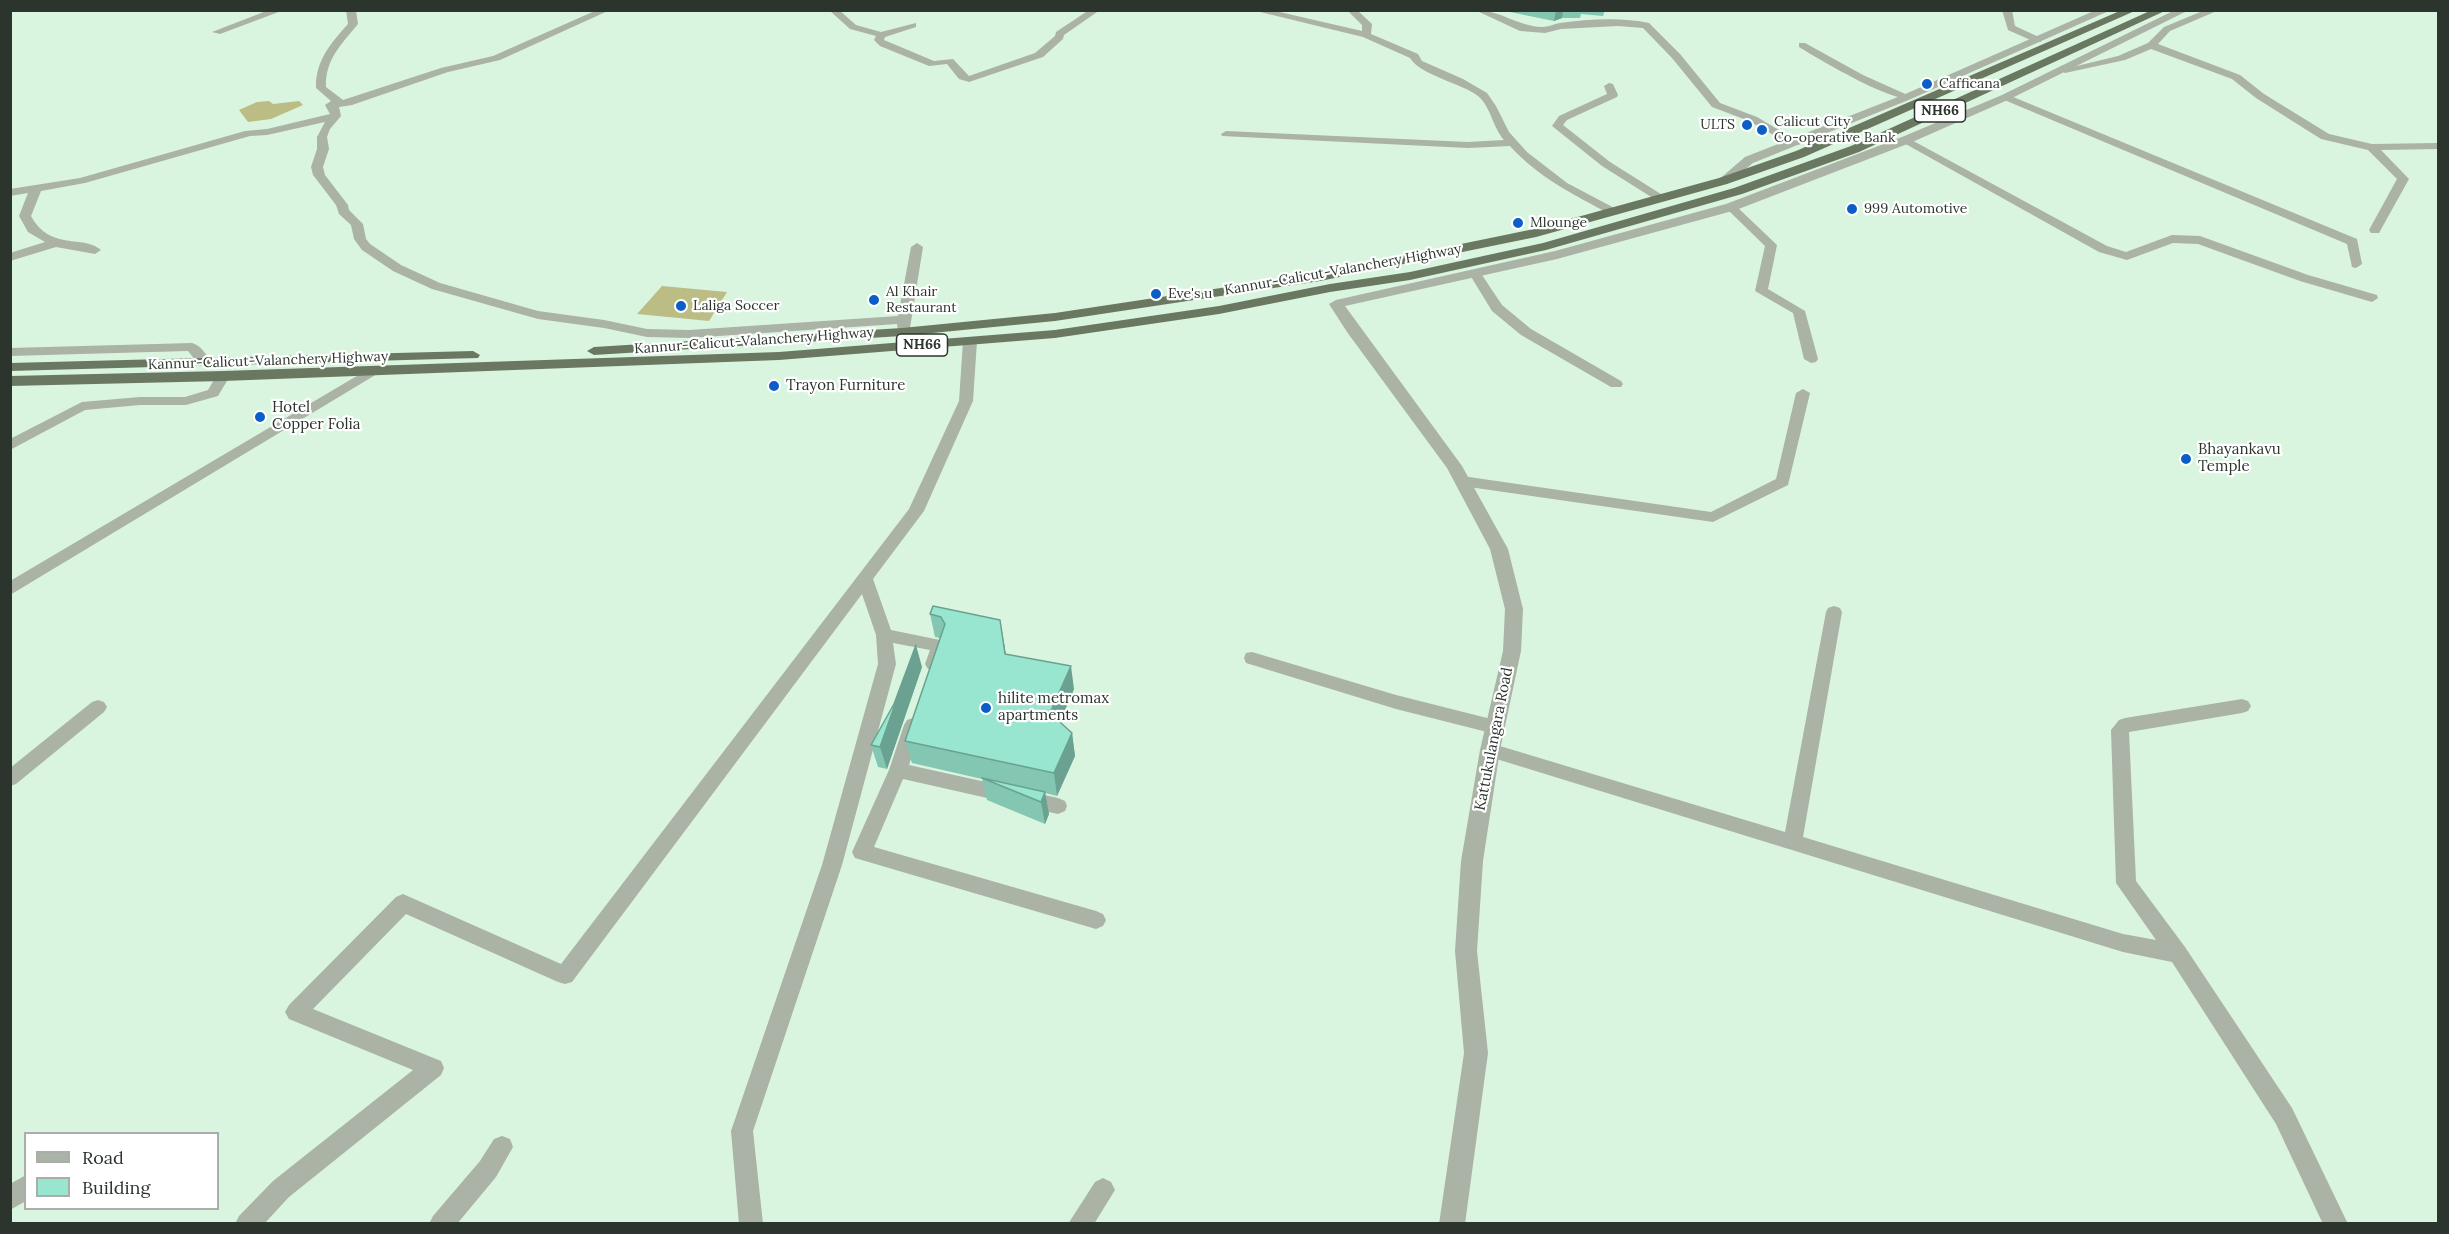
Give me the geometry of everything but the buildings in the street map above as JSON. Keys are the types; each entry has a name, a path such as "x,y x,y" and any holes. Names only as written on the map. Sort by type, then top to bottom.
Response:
{"highway":[{"name":"Kannur-Calicut-Valanchery Highway","path":"10,367 577,352 903,326 1054,318 1320,277 1536,233 1723,181 1832,142 2132,10"},
{"name":"Kannur-Calicut-Valanchery Highway","path":"10,381 223,376 779,356 1054,334 1220,310 1330,288 1410,276 1546,246 1738,191 1824,160 2066,55 2162,10"}],"street":[{"path":"217,32 280,10"},
{"path":"351,10 353,24 329,51 320,77 321,88 339,102 322,137 323,149 317,166 319,175 342,205 343,211 357,224 360,239 366,247 397,268 436,286 515,310 647,333 700,334 903,326 917,247"},
{"path":"833,10 853,27 881,35 913,25"},
{"path":"881,35 879,40 883,44 933,64 950,61 963,77 969,79 1039,55 1056,42 1060,37 1059,34 1096,10"},
{"path":"1256,10 1366,35 1414,56 1418,63 1443,73 1483,95 1512,143 1563,185 1614,211"},
{"path":"1351,10 1367,24 1366,35"},
{"path":"1479,10 1520,28 1545,30 1561,26 1618,23 1646,25 1676,56 1716,105 1753,119 1795,143"},
{"path":"2007,10 2011,28 2038,40"},
{"path":"1723,181 1749,160 1908,97 2106,10"},
{"path":"1616,384 1526,332 1497,308 1476,275 1731,207 1906,140 2006,97 2184,10"},
{"path":"2065,69 2121,58 2151,45 2167,29 2216,10"},
{"path":"10,194 81,181 249,133 267,132 333,111 445,70 496,58 600,12"},
{"path":"1802,45 1860,77 1908,97"},
{"path":"2151,45 2236,77 2260,96 2325,137 2372,147 2439,146"},
{"path":"1609,86 1613,95 1563,118 1557,126 1606,164 1660,198"},
{"path":"2006,97 2353,242 2356,264"},
{"path":"1226,134 1467,145 1512,143"},
{"path":"1906,140 2103,249 2127,256 2172,239 2200,240 2304,278 2372,298"},
{"path":"2372,147 2403,179 2375,230"},
{"path":"36,189 25,216 32,229 55,243 95,250"},
{"path":"1731,207 1771,245 1761,291 1799,311 1811,358"},
{"path":"10,257 55,243"},
{"name":"Kattukulangara Road","path":"1452,1224 1476,1053 1466,951 1472,861 1490,750 1512,651 1514,609 1499,549 1454,466 1336,304 1476,275"},
{"path":"248,1224 280,1189 433,1068 296,1012 403,903 565,975 916,511 966,401 970,341"},
{"path":"10,352 192,346 204,363"},
{"path":"10,589 372,371"},
{"path":"10,445 82,406 140,401 186,401 213,393 223,376"},
{"path":"1462,481 1713,517 1783,482 1803,393"},
{"path":"751,1224 742,1131 832,865 887,664 884,635 865,578"},
{"path":"1793,842 1833,612"},
{"path":"884,635 940,646 928,680"},
{"path":"1252,658 1396,702 1495,726"},
{"path":"921,702 898,770 862,852 1096,920"},
{"path":"2242,706 2125,725 2120,730 2126,883 2178,954 2284,1116 2336,1224"},
{"path":"10,779 98,707"},
{"path":"1490,750 2123,943 2178,954"},
{"path":"898,770 1058,806"},
{"path":"441,1224 488,1169 502,1147"},
{"path":"10,1199 24,1188"},
{"path":"1080,1224 1103,1190"}],"green space":[{"path":"269,101 273,104 299,101 303,105 271,119 248,122 239,110 257,102"},
{"name":"Laliga Soccer","path":"662,286 727,292 709,321 637,314"}],"place":[{"name":"Cafficana","path":"1927,84"},
{"name":"ULTS","path":"1747,125"},
{"name":"Calicut City Co-operative Bank","path":"1762,130"},
{"name":"999 Automotive","path":"1852,209"},
{"name":"Mlounge","path":"1518,223"},
{"name":"Eve's u","path":"1156,294"},
{"name":"Al Khair Restaurant","path":"874,300"},
{"name":"Laliga Soccer","path":"681,306"},
{"name":"Trayon Furniture","path":"774,386"},
{"name":"Hotel Copper Folia","path":"260,417"},
{"name":"Bhayankavu Temple","path":"2186,459"},
{"name":"hilite metromax apartments","path":"986,708"}]}
